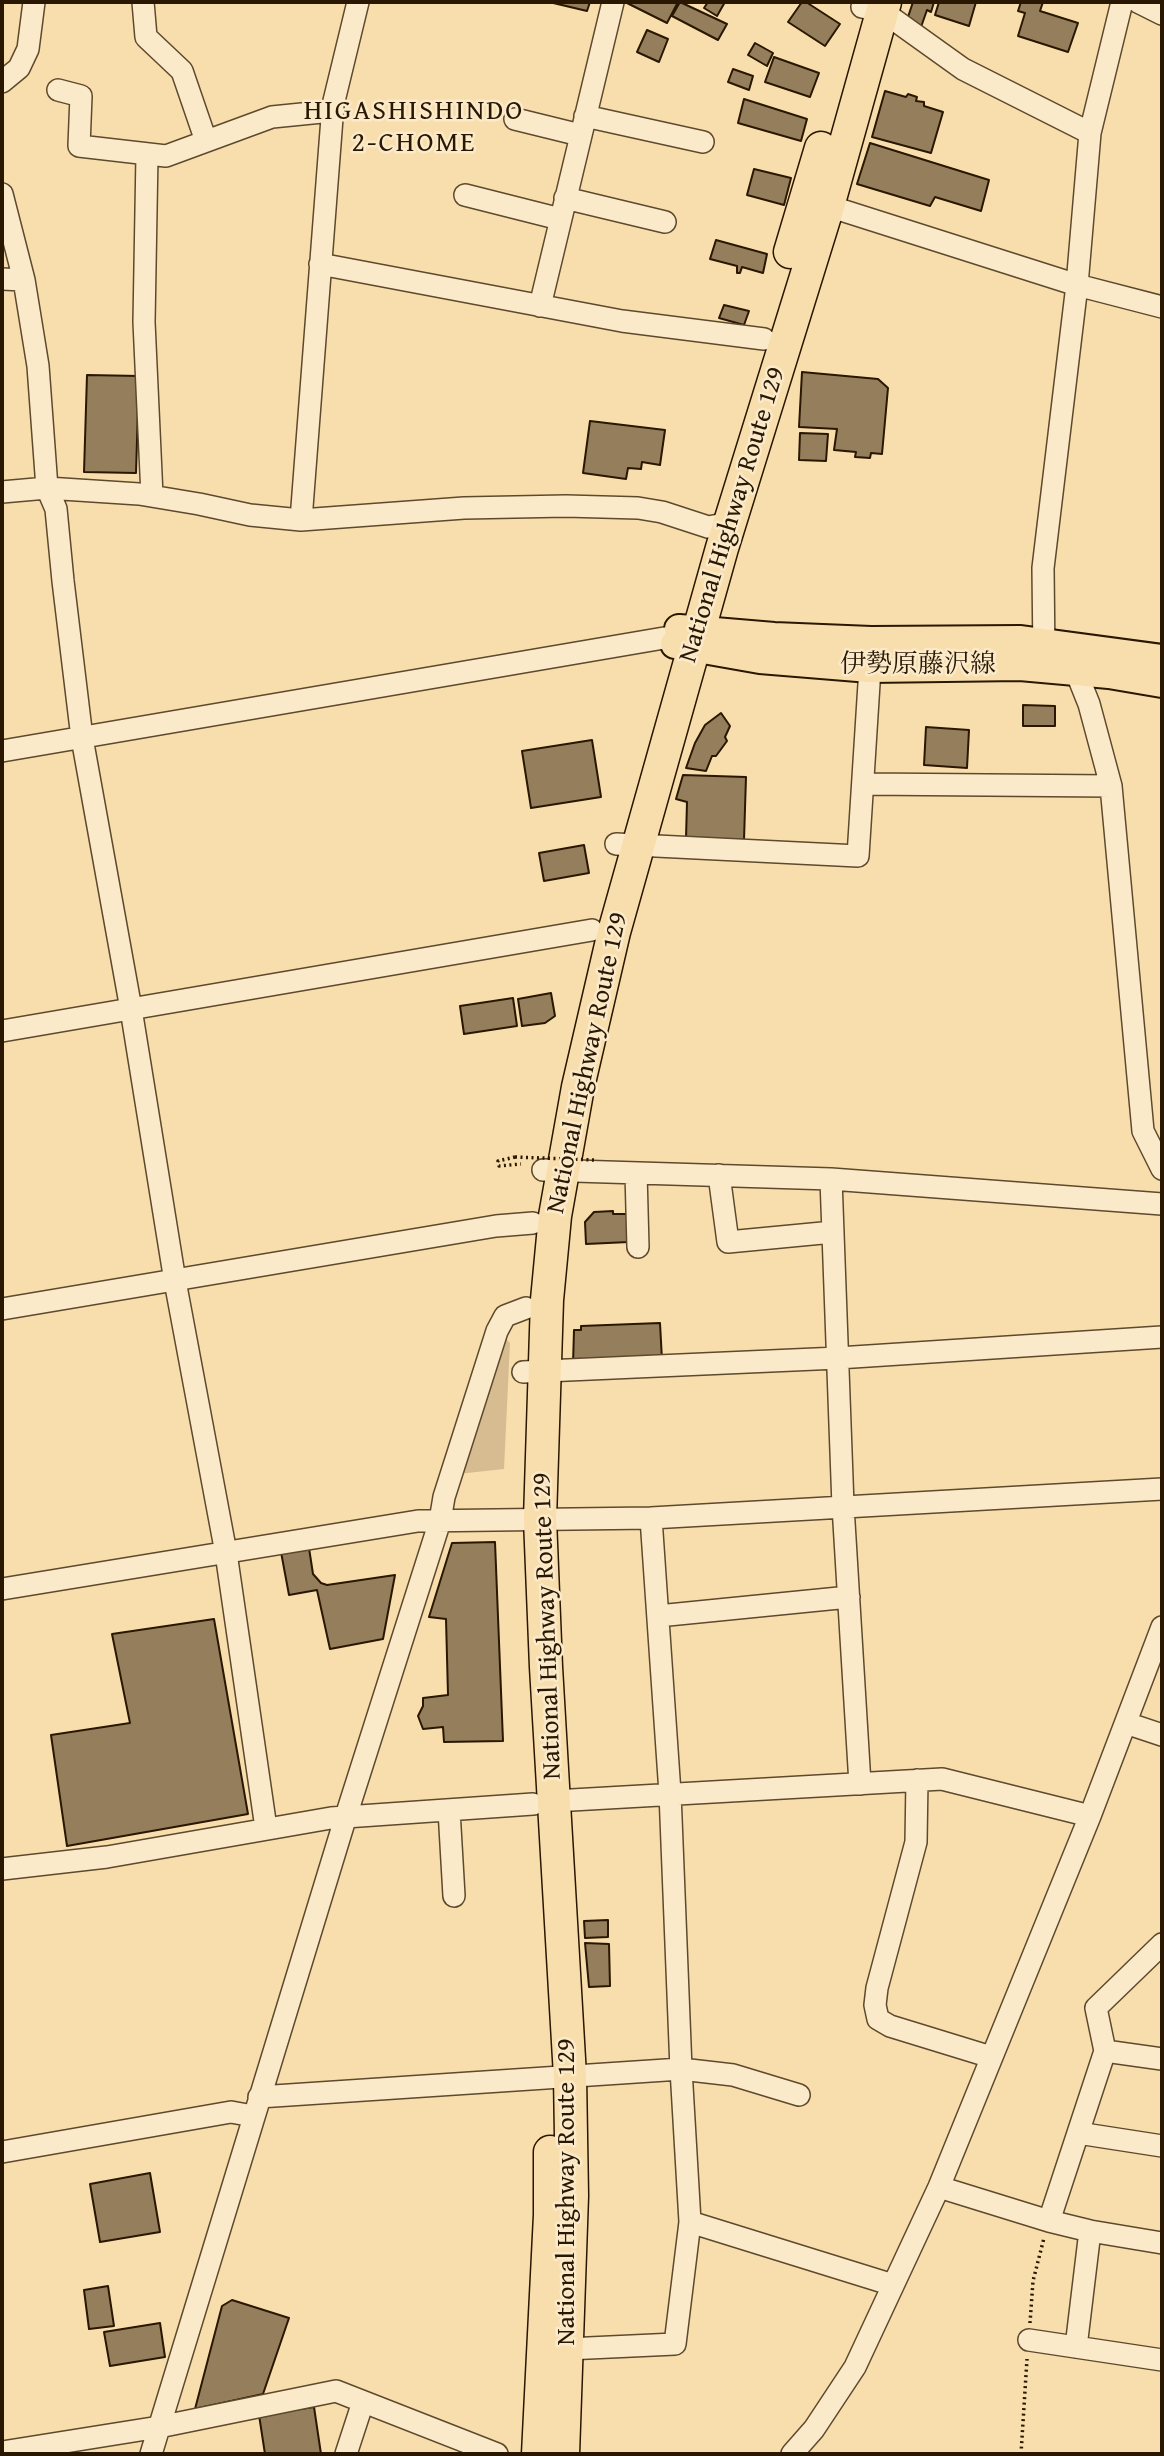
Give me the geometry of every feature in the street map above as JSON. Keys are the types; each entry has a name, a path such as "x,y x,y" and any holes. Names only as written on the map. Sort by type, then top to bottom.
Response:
{"highway":[{"name":"National Highway Route 129","path":"534,1372 526,1308 536,1166 592,930 626,845 682,638 720,533 873,5"},
{"name":"National Highway Route 129","path":"720,533 764,340 817,203"},
{"name":"National Highway Route 129","path":"563,2454 572,2196 559,2077 530,1520 534,1372 548,1288 555,1216 536,1166 578,1087 614,932 626,845"},
{"name":"National Highway Route 129","path":"538,2454 559,2077"}],"main road":[{"name":"伊勢原藤沢線","path":"682,638 774,637 871,641 1006,639 1075,670 1162,683"},
{"name":"伊勢原藤沢線","path":"682,638 760,659 870,668 1044,655 1162,659"}],"street":[{"path":"2,82 19,68 28,49 34,2"},
{"path":"142,2 146,37 182,71 206,141"},
{"path":"301,520 332,111 358,2"},
{"path":"540,306 614,2"},
{"path":"873,5 962,69 1090,133"},
{"path":"1044,655 1043,568 1077,285 1090,133 1127,5 1162,14"},
{"path":"58,90 81,96 79,146 147,155 166,156 272,117 332,111"},
{"path":"514,119 583,125 679,146 703,142"},
{"path":"147,155 144,322 152,496"},
{"path":"2,194 24,279 38,366 47,488 56,509 82,738 131,1009 175,1281 226,1553 266,1828"},
{"path":"465,195 665,222"},
{"path":"817,203 1077,285 1162,307"},
{"path":"320,264 622,321 764,340"},
{"path":"2,279 24,279"},
{"path":"2,492 47,488 152,496 250,515 301,520 464,508 638,508 662,512 720,533"},
{"path":"2,751 682,638"},
{"path":"626,845 858,856 870,668"},
{"path":"1075,670 1089,704 1111,786 1143,1131 1162,1169"},
{"path":"864,784 1111,786"},
{"path":"2,1031 592,930"},
{"path":"536,1166 636,1173 831,1179 1162,1204"},
{"path":"636,1173 638,1247"},
{"path":"719,1175 728,1242 833,1232"},
{"path":"831,1179 843,1506 860,1784"},
{"path":"2,1309 496,1226 533,1223"},
{"path":"151,2454 256,2106 497,1331 505,1316 526,1308"},
{"path":"534,1372 838,1358 1162,1337"},
{"path":"2,1590 406,1523 651,1518 1162,1489"},
{"path":"567,2349 675,2344 690,2222 670,1793 651,1518"},
{"path":"658,1616 849,1597"},
{"path":"792,2454 814,2429 855,2367 939,2187 1090,1816 1162,1627"},
{"path":"1126,1723 1162,1735"},
{"path":"2,1869 107,1857 346,1816 670,1793 917,1780 942,1779 1090,1816"},
{"path":"917,1780 916,1842 877,1988 875,2005 878,2019 890,2026 991,2057"},
{"path":"449,1810 454,1896"},
{"path":"1049,2221 1105,2051 1096,2008 1162,1944"},
{"path":"1105,2051 1162,2059"},
{"path":"2,2152 256,2106 559,2077 681,2069 733,2075 799,2095"},
{"path":"1078,2133 1162,2146"},
{"path":"939,2187 1049,2221 1162,2243"},
{"path":"690,2222 893,2286"},
{"path":"1076,2347 1090,2231"},
{"path":"1028,2340 1162,2360"},
{"path":"2,2452 159,2427 336,2391 497,2454"},
{"path":"346,2454 363,2402"}],"path":[{"path":"536,1166 498,1161 499,1166 536,1166 594,1160"}],"shaded area":[{"path":"505,1338 510,1343 504,1469 458,1474"}],"building":[{"path":"549,2 590,2 587,11"},
{"path":"625,2 678,2 667,23"},
{"path":"680,2 727,24 718,40 672,16"},
{"path":"708,2 725,2 717,16 704,8"},
{"path":"802,2 840,24 825,46 788,22"},
{"path":"913,2 934,2 931,12 927,10 921,27 908,17"},
{"path":"939,2 976,2 969,26 935,15"},
{"path":"1021,2 1043,2 1040,11 1078,23 1068,52 1018,36 1025,13 1018,11"},
{"path":"647,30 668,39 659,62 637,52"},
{"path":"755,43 773,53 767,66 748,55"},
{"path":"774,57 819,73 810,97 765,82"},
{"path":"733,69 753,76 749,90 728,82"},
{"path":"885,91 917,97 916,101 924,102 924,106 943,112 931,153 872,137"},
{"path":"744,99 807,119 801,141 738,123"},
{"path":"870,143 989,180 981,211 935,197 930,206 857,184"},
{"path":"754,169 791,178 784,205 747,195"},
{"path":"716,240 767,254 763,273 742,267 740,273 737,273 737,266 710,259"},
{"path":"724,305 749,311 744,325 719,318"},
{"path":"802,372 878,379 888,388 882,454 871,453 870,458 855,457 856,452 834,450 837,429 799,427"},
{"path":"87,375 139,376 136,473 84,472"},
{"path":"590,421 665,430 660,465 642,462 641,469 628,468 626,479 583,473"},
{"path":"800,433 828,434 826,461 799,460"},
{"path":"1023,705 1055,706 1055,726 1023,726"},
{"path":"721,713 730,726 725,737 727,741 716,756 712,756 706,771 686,768 705,725"},
{"path":"926,727 969,730 967,768 924,765"},
{"path":"592,740 601,797 531,808 522,751"},
{"path":"683,775 746,777 744,840 686,838 687,802 676,799"},
{"path":"584,845 589,873 544,881 539,853"},
{"path":"551,993 555,1016 545,1023 522,1026 518,999"},
{"path":"513,998 517,1026 464,1034 460,1006"},
{"path":"613,1211 613,1214 628,1214 629,1242 586,1244 585,1222 594,1212"},
{"path":"660,1323 662,1360 573,1364 574,1330 581,1330 581,1326"},
{"path":"495,1542 503,1741 444,1742 443,1727 423,1729 418,1716 423,1706 423,1698 448,1695 446,1619 429,1617 452,1543"},
{"path":"309,1548 313,1574 321,1583 327,1585 395,1575 383,1639 330,1649 317,1590 289,1595 281,1552"},
{"path":"214,1619 248,1814 67,1846 51,1735 130,1723 112,1634"},
{"path":"608,1920 608,1937 585,1938 584,1921"},
{"path":"585,1943 609,1944 610,1986 589,1987"},
{"path":"150,2173 160,2232 100,2242 90,2184"},
{"path":"108,2286 114,2326 89,2329 84,2290"},
{"path":"232,2300 289,2318 263,2394 195,2409 222,2306"},
{"path":"160,2323 165,2357 110,2366 104,2332"},
{"path":"314,2407 321,2454 265,2454 259,2415"}],"district":[{"name":"HIGASHISHINDO 2-CHOME","path":"414,128"}]}
